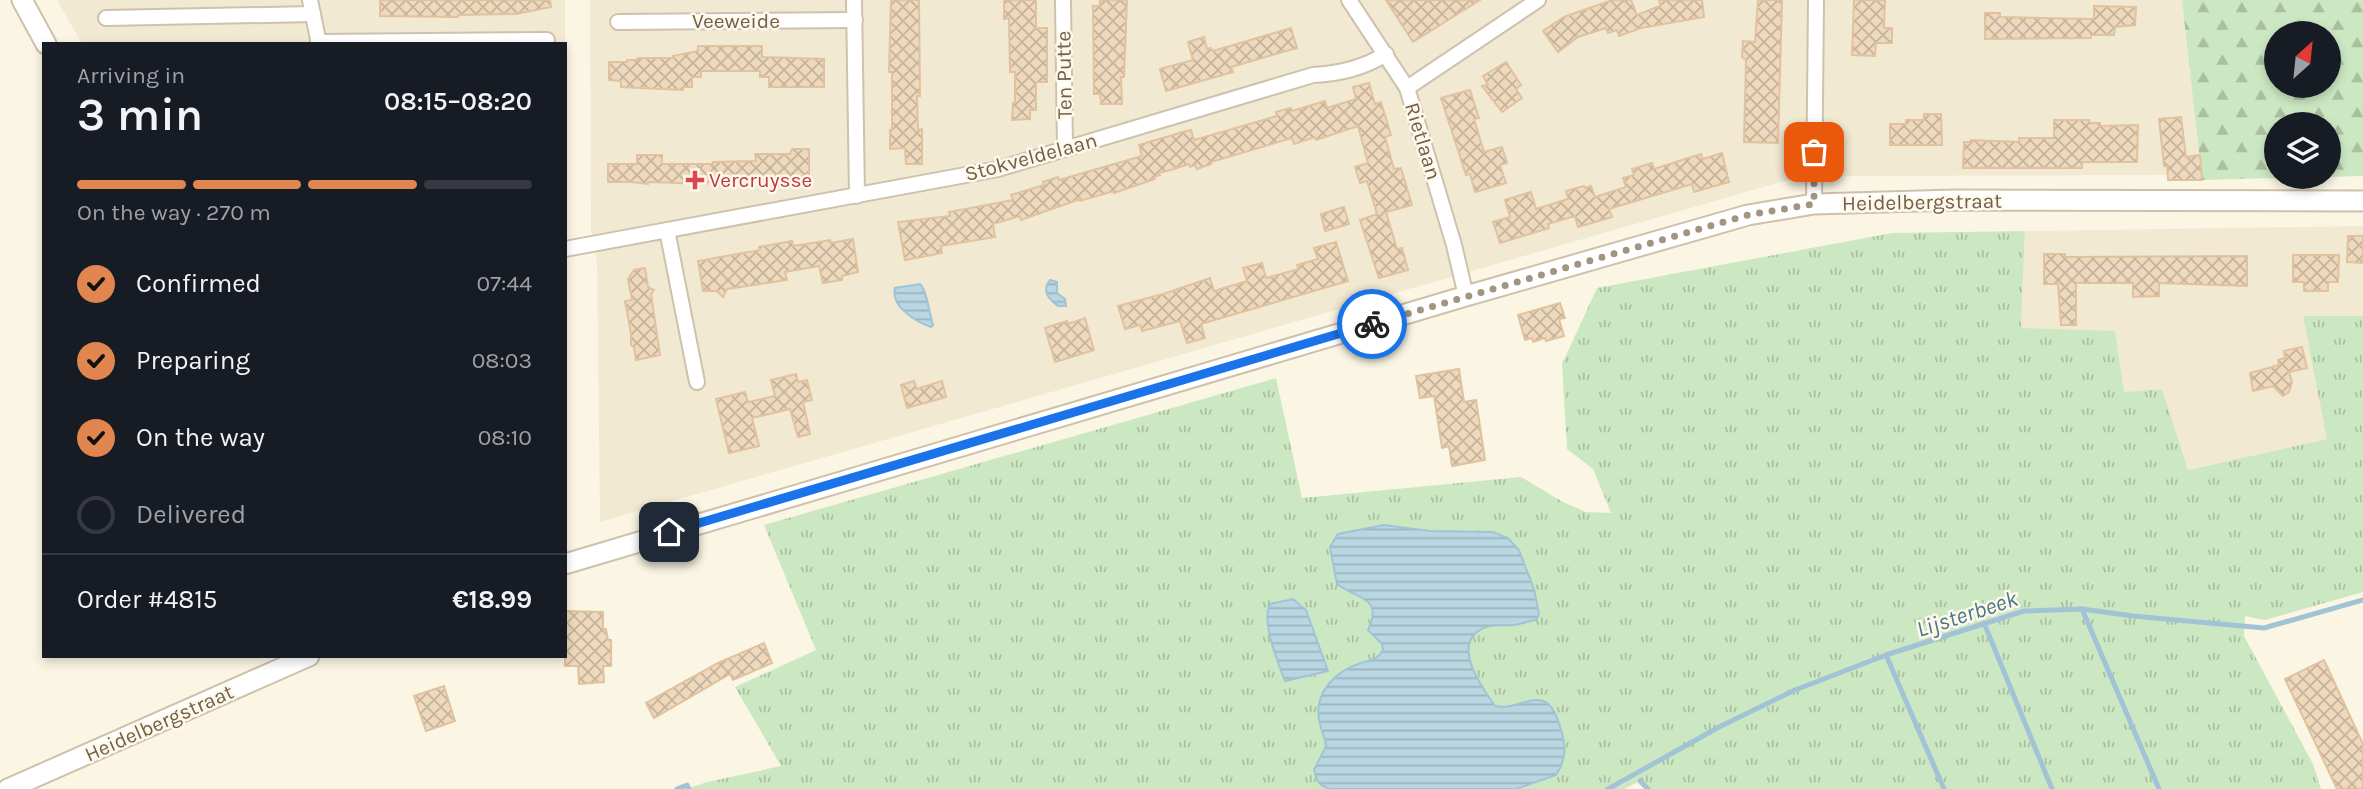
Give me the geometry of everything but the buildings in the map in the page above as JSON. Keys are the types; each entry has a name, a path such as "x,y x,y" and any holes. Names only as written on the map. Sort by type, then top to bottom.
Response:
{"main road":[{"path":"22,0 45,42"},
{"name":"Heidelbergstraat","path":"567,563 1466,296 1748,215 1814,204 1955,200 2363,201"},
{"name":"Heidelbergstraat","path":"8,789 304,658"}],"street":[{"path":"855,0 857,196"},
{"name":"Ten Putte","path":"1063,0 1065,149"},
{"name":"Rietlaan","path":"1349,0 1407,88 1454,245 1466,296"},
{"path":"1407,88 1538,0"},
{"path":"1814,204 1816,0"},
{"path":"106,18 312,7 318,42"},
{"name":"Veeweide","path":"618,22 855,20"},
{"path":"394,42 547,40"},
{"name":"Stokveldelaan","path":"567,249 998,169 1313,75 1330,75 1375,61 1386,54"},
{"path":"667,230 697,382"}],"shaded area":[{"path":"57,0 565,0 565,42 81,42"},
{"path":"590,0 2182,0 2202,180 2168,180 2167,175 1850,176 1788,180 600,522 597,262 591,230"},
{"path":"2363,226 2363,316 2303,316 2328,439 2187,470 2162,389 2124,392 2021,328 2025,231"}],"green space":[{"path":"2182,0 2363,0 2363,176 2341,177 2341,112 2264,112 2264,178 2202,180"},
{"path":"2025,231 2021,328 2115,331 2124,392 2162,389 2188,470 2327,439 2303,316 2363,316 2363,592 2265,620 2245,616 2244,636 2313,764 2321,789 1648,789 1640,781 1624,789 1516,789 1556,775 1562,747 1559,725 1551,706 1533,700 1507,708 1495,706 1476,676 1469,653 1475,634 1486,627 1535,620 1539,614 1527,567 1493,532 1430,531 1384,525 1338,534 1345,590 1369,603 1372,614 1368,630 1382,644 1383,649 1377,658 1353,665 1319,719 1326,746 1323,787 1331,789 686,789 781,766 735,687 816,650 764,525 1276,378 1302,498 1521,477 1586,512 1611,513 1593,469 1567,449 1562,364 1597,288 1892,233","holes":["1293,599 1327,671 1270,604"]}],"water":[{"path":"1050,280 1057,282 1057,293 1065,299 1066,306 1058,306 1049,298 1046,288"},
{"path":"920,284 928,302 933,325 931,327 900,307 894,295 895,288"},
{"path":"1384,525 1430,531 1493,532 1508,538 1519,550 1534,589 1539,614 1536,620 1486,627 1475,634 1470,642 1469,653 1476,675 1495,706 1538,700 1552,709 1562,733 1564,749 1562,763 1556,775 1516,789 1331,789 1319,783 1314,770 1326,746 1318,709 1324,691 1329,683 1344,671 1374,659 1383,649 1382,644 1368,630 1373,611 1370,604 1337,584 1330,547 1338,534"},
{"path":"1293,599 1306,610 1328,671 1285,681 1269,632 1268,612 1270,604"}],"waterway":[{"name":"Lijsterbeek","path":"1608,789 1721,726 1795,690 1886,655 2024,611 2082,609 2264,628 2363,600"},
{"path":"2082,609 2159,789"},
{"path":"1984,623 2052,789"},
{"path":"1886,655 1944,789"},
{"path":"1640,781 1648,789"},
{"path":"677,789 687,785 689,789"}],"way so far":[{"path":"1372,324 1748,215 1814,204 1814,152"}],"place":[{"name":"Vercruysse","path":"695,180"}],"route":[{"path":"669,532 1372,324"}]}
